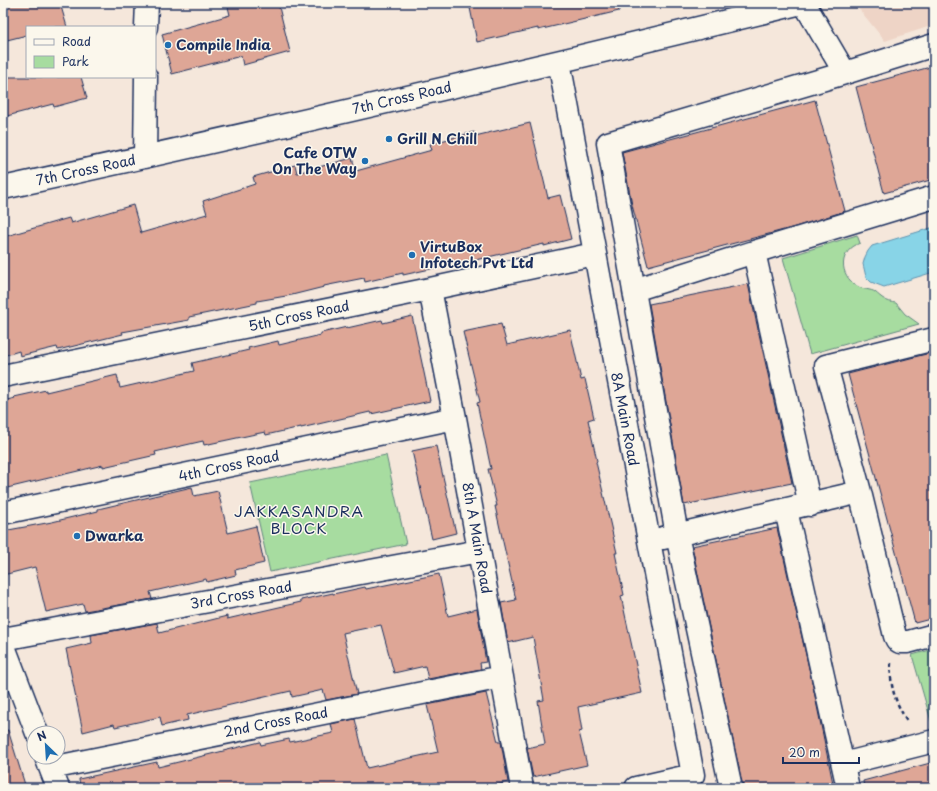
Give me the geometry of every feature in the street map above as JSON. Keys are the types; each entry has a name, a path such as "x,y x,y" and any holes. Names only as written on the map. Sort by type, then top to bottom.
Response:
{"street":[{"path":"146,26 147,3"},
{"name":"7th Cross Road","path":"3,188 559,62 801,3"},
{"path":"804,3 846,73"},
{"path":"731,788 677,535 608,143 846,73 934,45"},
{"name":"8A Main Road","path":"559,62 648,541 682,781"},
{"path":"145,157 146,78"},
{"path":"634,290 934,197"},
{"path":"754,252 810,505"},
{"name":"5th Cross Road","path":"3,376 594,254"},
{"name":"8th A Main Road","path":"430,289 522,788"},
{"path":"934,339 826,366 860,492 897,640 900,642 908,642 934,635"},
{"name":"4th Cross Road","path":"3,514 455,418"},
{"path":"648,541 810,505 860,492"},
{"path":"786,510 848,788"},
{"name":"3rd Cross Road","path":"3,639 479,551"},
{"path":"3,644 34,725"},
{"name":"2nd Cross Road","path":"66,759 502,677"},
{"path":"843,764 932,741"},
{"path":"49,765 58,788"},
{"path":"636,788 682,781"}],"path":[{"path":"897,640 892,654 891,669 891,684 895,698 900,711 909,723 919,733 932,741"}],"shaded area":[{"path":"854,3 934,3 934,25 885,41"}],"green space":[{"path":"857,235 860,243 848,251 845,257 844,269 846,275 857,286 873,291 887,301 896,303 905,314 919,324 810,354 783,258"},
{"path":"386,455 406,544 270,572 250,483"},
{"path":"934,649 934,720 931,721 912,655"}],"water":[{"path":"931,228 934,229 934,272 884,287 871,282 866,277 863,264 868,251 872,246"}],"building":[{"path":"3,3 60,3 67,26 26,26 26,35 3,41"},
{"path":"227,3 278,3 290,52 243,65 241,56 172,74 162,34 230,15"},
{"path":"469,3 618,3 619,11 538,30 538,28 477,42"},
{"path":"934,66 934,179 884,193 856,87"},
{"path":"3,77 81,78 87,98 54,107 53,104 3,117"},
{"path":"815,100 845,211 795,227 648,266 632,205 622,152"},
{"path":"530,123 548,198 560,195 571,239 403,275 403,273 365,282 364,278 324,286 292,295 257,301 257,303 189,317 189,320 122,332 123,334 58,350 57,347 20,356 19,351 3,356 3,237 69,218 71,223 133,205 141,233 207,214 203,201 255,184 253,177 295,165 297,173 352,158 356,171 432,150 430,144 474,132 475,136"},
{"path":"748,284 792,483 684,505 649,304"},
{"path":"412,316 430,401 371,414 370,412 266,435 265,432 204,445 203,441 155,452 156,455 103,467 103,465 3,489 3,401 15,398 14,397 46,390 46,392 117,375 120,388 194,371 192,363 249,350 248,348 278,341 279,345 347,327 382,320 383,323"},
{"path":"501,324 507,345 570,330 581,380 585,379 594,418 588,420 617,553 615,553 624,595 621,596 642,693 578,707 582,731 579,732 587,765 533,777 527,748 545,744 538,701 544,700 533,637 508,643 501,603 516,600 488,469 491,469 477,403 480,402 463,332"},
{"path":"934,352 934,618 915,623 848,374"},
{"path":"436,446 456,533 432,539 412,451"},
{"path":"192,487 194,496 218,491 228,533 256,526 264,563 235,570 236,575 207,582 206,579 150,592 152,599 85,611 83,604 46,612 35,567 3,575 3,531 52,522 98,511 98,509"},
{"path":"777,528 811,677 834,788 743,788 692,546"},
{"path":"439,574 448,616 477,609 486,662 480,663 481,669 428,679 425,666 394,673 381,625 343,633 357,694 326,700 323,690 292,697 291,691 187,715 188,720 162,726 160,717 115,727 114,724 83,732 66,649 92,643 91,635 157,623 159,633 227,616 227,619 301,602 301,600 333,593 365,587 366,589"},
{"path":"486,693 498,742 501,742 508,782 482,788 80,788 79,779 157,762 158,767 260,742 261,745 289,739 290,742 333,733 331,724 355,719 367,768 438,752 427,705"},
{"path":"8,730 26,788 3,788 3,731"},
{"path":"934,762 934,788 864,788 863,781"}],"place":[{"name":"Compile India","path":"168,45"},
{"name":"Grill N Chill","path":"389,139"},
{"name":"Cafe OTW On The Way","path":"365,161"},
{"name":"VirtuBox Infotech Pvt Ltd","path":"412,255"},
{"name":"Dwarka","path":"77,536"}],"district":[{"name":"JAKKASANDRA BLOCK","path":"299,520"}]}
